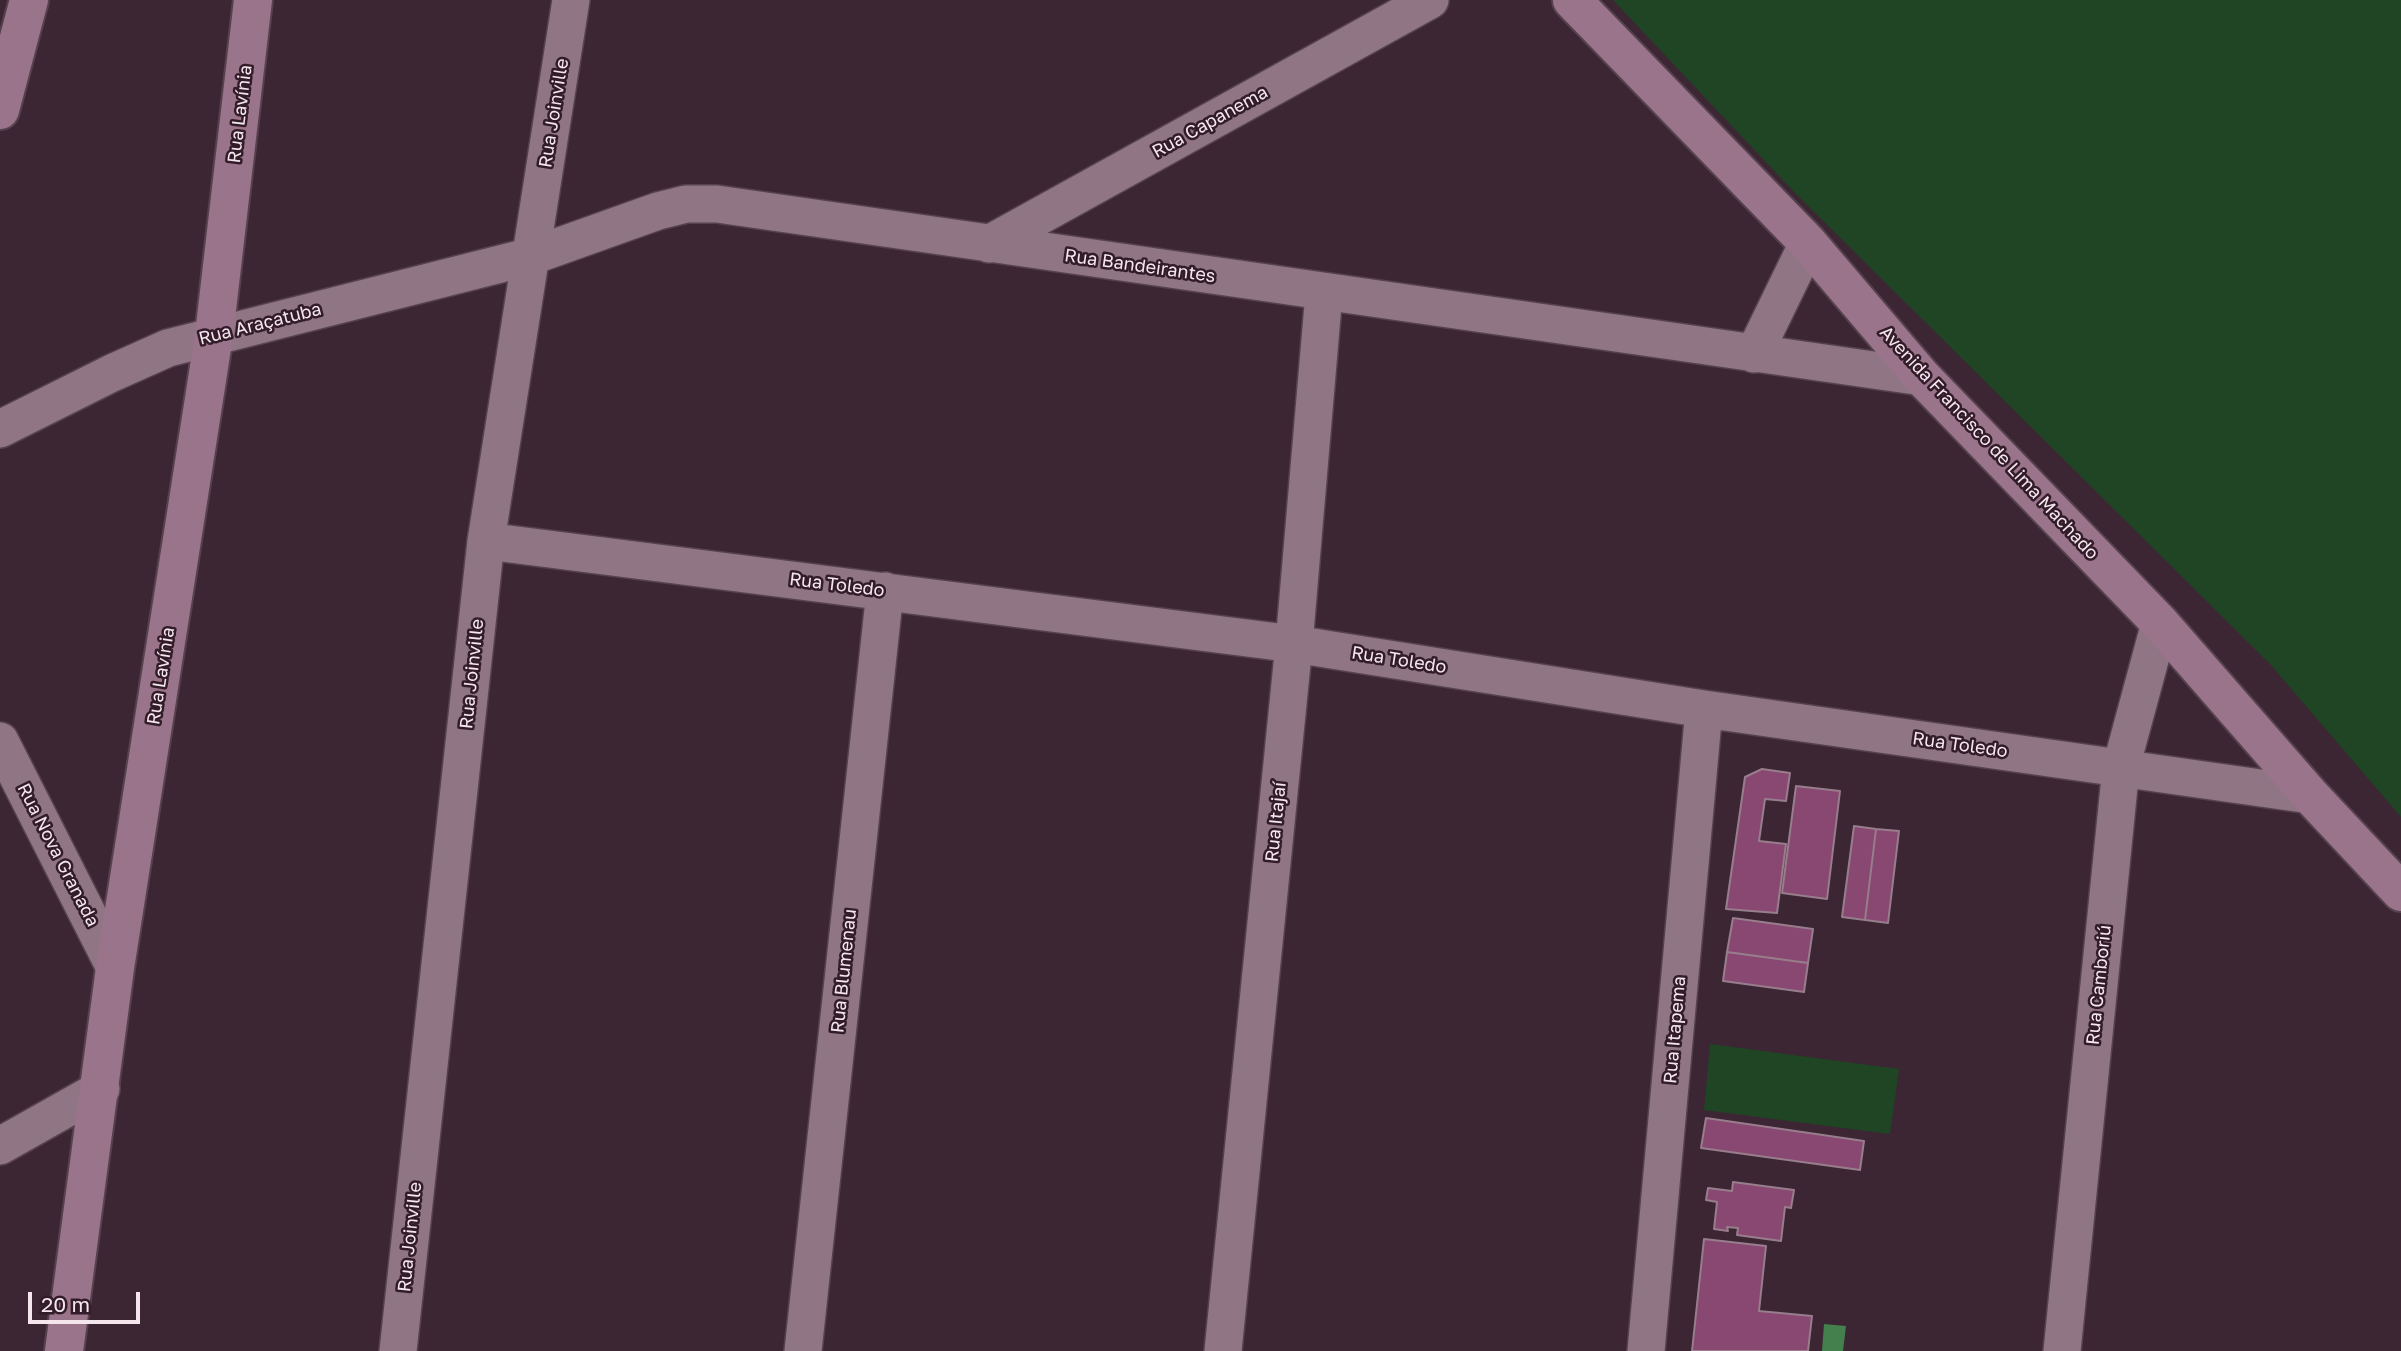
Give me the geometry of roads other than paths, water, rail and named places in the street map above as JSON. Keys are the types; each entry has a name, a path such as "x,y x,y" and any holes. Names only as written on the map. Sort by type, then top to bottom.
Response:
{"street":[{"path":"0,110 29,0"},
{"name":"Rua Lavínia","path":"64,1351 115,968 214,335 253,0"},
{"name":"Rua Joinville","path":"398,1351 486,541 571,0"},
{"name":"Rua Capanema","path":"989,244 1430,0"},
{"name":"Avenida Francisco de Lima Machado","path":"1572,0 1808,243 1922,377 2160,623 2310,795 2401,891"},
{"name":"Rua Bandeirantes","path":"532,256 658,211 686,204 717,204 1922,377"},
{"path":"1754,354 1808,243"},
{"name":"Rua Araçatuba","path":"0,429 168,348 532,256"},
{"name":"Rua Itajaí","path":"1223,1351 1294,644 1324,293"},
{"name":"Rua Toledo","path":"486,541 1294,644 1704,709 2310,795"},
{"name":"Rua Blumenau","path":"803,1351 884,592"},
{"name":"Rua Camboriú","path":"2062,1351 2121,767 2160,623"},
{"name":"Rua Itapema","path":"1646,1351 1704,709"},
{"name":"Rua Nova Granada","path":"0,741 115,968"},
{"path":"0,1146 101,1089"}]}
